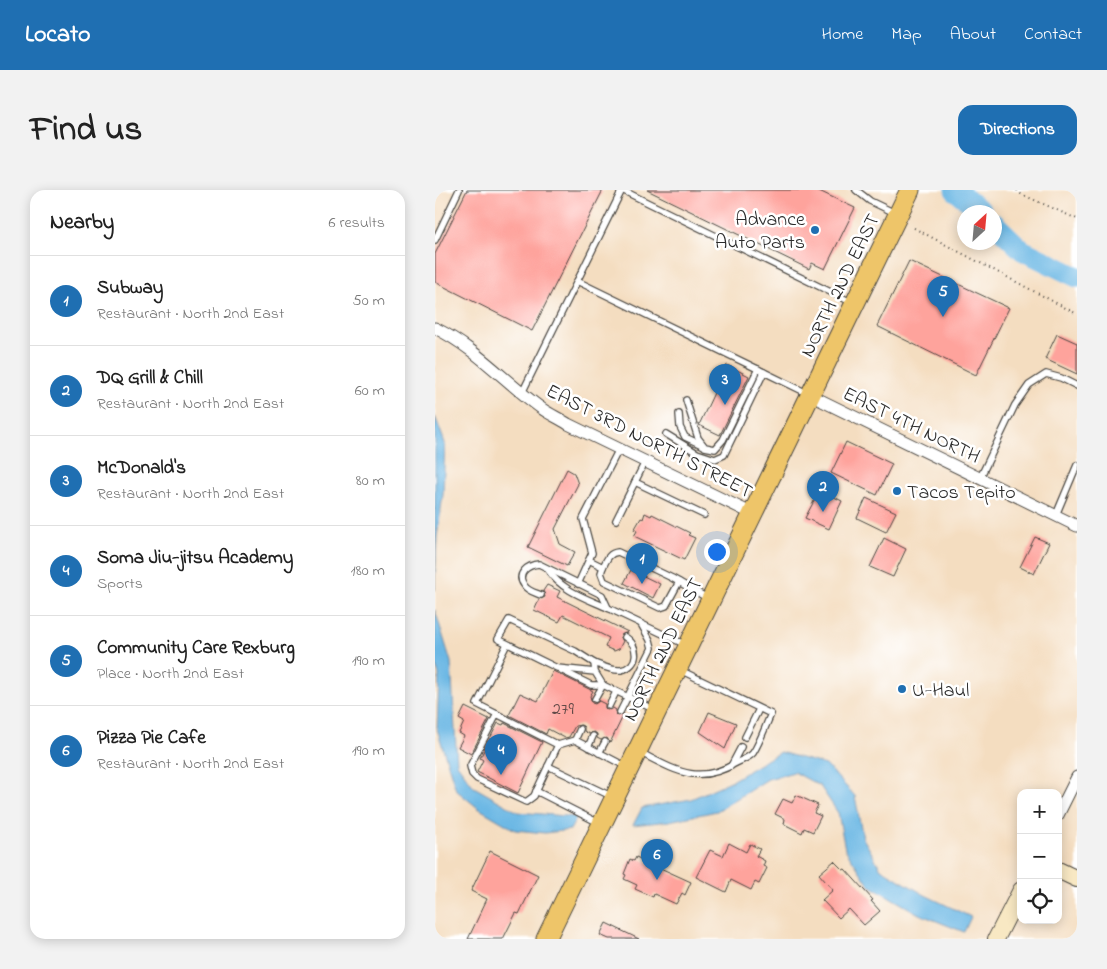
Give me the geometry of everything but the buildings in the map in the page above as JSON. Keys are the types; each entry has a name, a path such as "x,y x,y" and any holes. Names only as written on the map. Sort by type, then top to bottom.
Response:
{"main road":[{"name":"NORTH 2ND EAST","path":"546,939 910,190"}],"street":[{"name":"EAST 3RD NORTH STREET","path":"435,328 479,355 522,393 550,414 753,514"},
{"name":"EAST 4TH NORTH","path":"811,395 1077,526"},
{"path":"1062,807 1077,777"},
{"path":"1062,872 1077,879"},
{"path":"997,939 1017,898"}],"lane":[{"path":"435,240 459,190"},
{"path":"522,393 622,190 855,304"},
{"path":"856,190 870,201 898,215"},
{"path":"577,281 811,395"},
{"path":"667,434 697,453 715,459 723,455 761,371"},
{"path":"679,414 680,427 685,437 705,447 715,449 723,440 761,371"},
{"path":"980,478 1015,405 1029,385 1046,374 1077,386"},
{"path":"687,400 698,438 705,447"},
{"path":"578,584 592,552 583,519 619,449"},
{"path":"616,520 645,462"},
{"path":"1056,515 1077,465"},
{"path":"635,482 704,515"},
{"path":"679,582 667,606 661,608 604,581 601,573 607,558 612,552 618,552 679,582 711,600"},
{"path":"589,560 603,567"},
{"path":"541,595 528,589 523,584 522,578 525,569 531,565 539,564 602,595 608,608"},
{"path":"547,568 556,581 570,591 688,646"},
{"path":"625,637 631,641 637,654 629,667 623,670 615,670 594,663 575,651 509,620 498,639 591,685 603,685 657,711"},
{"path":"620,712 651,648 641,624"},
{"path":"507,644 477,704 558,745 575,740 629,768"},
{"path":"594,663 595,672 603,685"},
{"path":"557,668 595,672"},
{"path":"637,751 679,772 697,775 716,772 752,754 771,714 677,669"},
{"path":"595,699 603,685"},
{"path":"609,706 617,692"},
{"path":"745,737 759,709"},
{"path":"497,714 470,766 472,774 477,779 526,802 534,796 558,745"},
{"path":"575,740 580,729"},
{"path":"587,747 593,736"},
{"path":"599,753 605,742"},
{"path":"731,766 741,747"},
{"path":"548,766 615,798"},
{"path":"536,791 602,824"}],"path":[{"path":"1017,190 1021,194 1077,220"},
{"path":"914,228 1077,314"}],"water":[{"path":"435,416 445,443 443,495 437,537 435,590"},
{"path":"435,610 451,662 457,764 474,787 518,812 577,817 570,830 545,833 515,830 478,808 456,790 437,729 439,675 435,664"},
{"path":"780,752 826,765 855,796 863,838 881,869 925,895 971,917 964,932 919,914 869,885 845,849 838,813 820,786 794,772 768,779 717,811 669,821 633,825 642,808 691,799 733,780"}],"waterway":[{"path":"955,190 973,205"},
{"path":"1002,231 1022,250 1077,277"}],"place":[{"name":"Advance Auto Parts","path":"815,230"},
{"name":"Community Care Rexburg","path":"943,317"},
{"name":"McDonald's","path":"725,405"},
{"name":"Tacos Tepito","path":"897,491"},
{"name":"DQ Grill & Chill","path":"823,512"},
{"name":"Subway","path":"642,584"},
{"name":"U-Haul","path":"902,689"},
{"name":"Soma Jiu-jitsu Academy","path":"501,775"},
{"name":"Pizza Pie Cafe","path":"657,880"}]}
